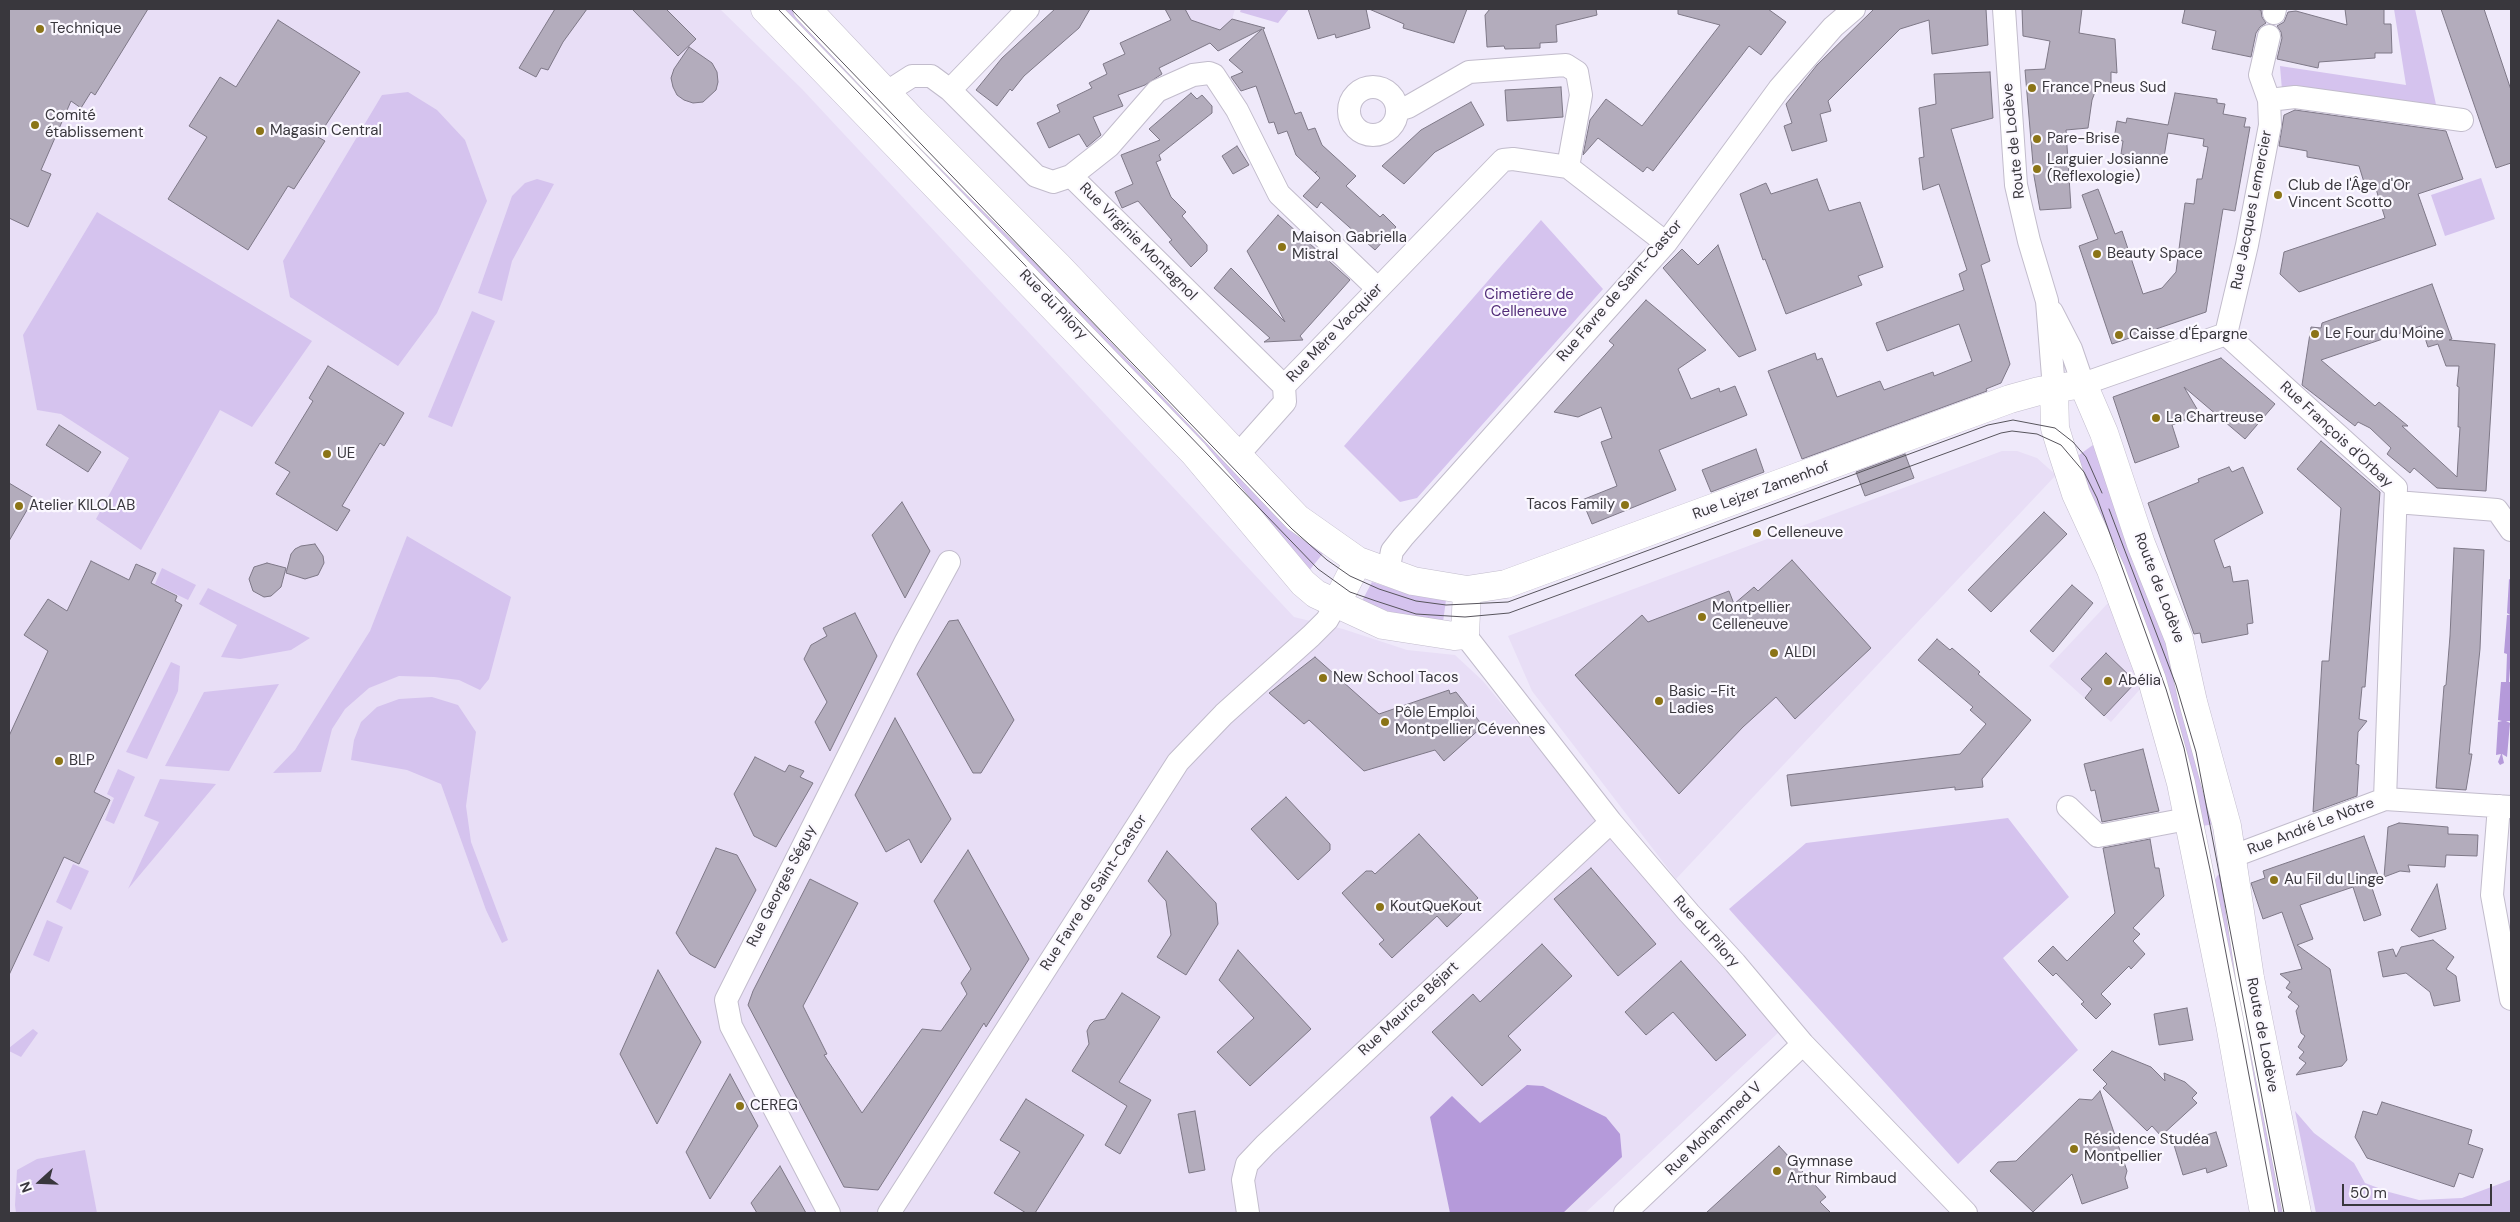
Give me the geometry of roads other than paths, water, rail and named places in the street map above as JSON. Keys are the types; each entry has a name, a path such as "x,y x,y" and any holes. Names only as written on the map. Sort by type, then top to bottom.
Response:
{"main road":[{"name":"Rue du Pilory","path":"765,9 1194,453 1303,582 1316,594 1383,625 1436,635 1465,635"},
{"name":"Rue du Pilory","path":"807,9 1058,266 1296,518 1358,561 1388,572"},
{"path":"2054,389 2083,384"},
{"name":"Route de Lodève","path":"2083,384 2104,433 2141,544 2179,639 2227,826 2250,978 2297,1213"},
{"name":"Rue Lejzer Zamenhof","path":"1388,572 1413,581 1467,590 1506,584 2010,399 2054,389"},
{"name":"Route de Lodève","path":"2054,389 2055,428 2062,451 2076,494 2111,570 2152,680 2181,783 2230,1024 2264,1213"},
{"path":"1336,604 1358,561"},
{"path":"1465,635 1467,590"},
{"path":"2202,889 2211,874 2232,857"}],"street":[{"path":"950,90 1028,9"},
{"name":"Rue Favre de Saint-Castor","path":"1388,572 1392,551 1403,537 1666,242 1779,89 1833,27 1854,9"},
{"name":"Route de Lodève","path":"2004,9 2016,184 2029,241 2047,301 2054,389"},
{"name":"Rue Jacques Lemercier","path":"2226,334 2247,245 2270,125 2269,100 2260,74 2269,36"},
{"path":"1398,110 1408,107 1469,72 1566,65 1577,72 1581,96 1568,167"},
{"path":"1071,176 1109,146 1157,91 1193,75 1209,73 1214,75 1237,110 1279,194 1377,288"},
{"name":"Rue Virginie Montagnol","path":"887,92 912,76 931,76 950,90 1036,176 1052,182 1071,176 1284,386"},
{"path":"2269,100 2295,97 2462,120"},
{"name":"Rue Mère Vacquier","path":"1237,456 1285,402 1284,386 1503,160 1513,159 1568,167 1666,242"},
{"path":"2047,301 2071,349 2083,384 2226,334"},
{"name":"Rue François d'Orbay","path":"2226,334 2396,488 2385,799"},
{"path":"2396,502 2497,510 2511,530"},
{"name":"Rue Georges Séguy","path":"829,1213 731,1026 726,1000 897,659 949,562"},
{"name":"Rue Favre de Saint-Castor","path":"889,1213 1178,762 1224,714 1327,620 1336,604"},
{"name":"Rue du Pilory","path":"1465,635 1611,822 1688,913 1735,963 1802,1044 1966,1213"},
{"name":"Rue André Le Nôtre","path":"2232,857 2385,799 2505,806"},
{"path":"2505,806 2492,895 2511,999"},
{"path":"2068,808 2098,836 2188,819"},
{"name":"Rue Maurice Béjart","path":"1248,1213 1244,1180 1245,1172 1247,1164 1264,1145 1611,822"},
{"name":"Rue Mohammed V","path":"1624,1213 1802,1044"}],"tram line":[{"path":"778,9 1318,569 1350,592 1376,601 1416,614 1465,617 1509,613 2001,433 2012,431 2037,434 2061,445 2084,472 2097,498 2166,689 2184,748 2211,874 2275,1213"},
{"path":"791,9 1292,529 1327,560 1350,576 1379,589 1416,601 1446,605 1508,602 1988,425 2013,420 2055,428 2073,442 2086,457 2102,493"},
{"path":"2109,509 2176,685 2196,752 2284,1213"}],"place":[{"name":"Technique","path":"40,29"},
{"name":"France Pneus Sud","path":"2032,88"},
{"name":"Comité établissement","path":"35,125"},
{"name":"Magasin Central","path":"260,131"},
{"name":"Pare-Brise","path":"2037,139"},
{"name":"Larguier Josianne (Reflexologie)","path":"2037,169"},
{"name":"Club de l'Âge d'Or Vincent Scotto","path":"2278,195"},
{"name":"Maison Gabriella Mistral","path":"1282,247"},
{"name":"Beauty Space","path":"2097,254"},
{"name":"Le Four du Moine","path":"2315,334"},
{"name":"Caisse d'Épargne","path":"2119,335"},
{"name":"La Chartreuse","path":"2156,418"},
{"name":"UE","path":"327,454"},
{"name":"Tacos Family","path":"1625,505"},
{"name":"Atelier KILOLAB","path":"19,506"},
{"name":"Celleneuve","path":"1757,533"},
{"name":"Montpellier Celleneuve","path":"1702,617"},
{"name":"ALDI","path":"1774,653"},
{"name":"New School Tacos","path":"1323,678"},
{"name":"Abélia","path":"2108,681"},
{"name":"Basic -Fit Ladies","path":"1659,701"},
{"name":"Pôle Emploi Montpellier Cévennes","path":"1385,722"},
{"name":"BLP","path":"59,761"},
{"name":"Au Fil du Linge","path":"2274,880"},
{"name":"KoutQueKout","path":"1380,907"},
{"name":"CEREG","path":"740,1106"},
{"name":"Résidence Studéa Montpellier","path":"2074,1149"},
{"name":"Gymnase Arthur Rimbaud","path":"1777,1171"}],"park label":[{"name":"Cimetière de Celleneuve","path":"1529,304"}]}
